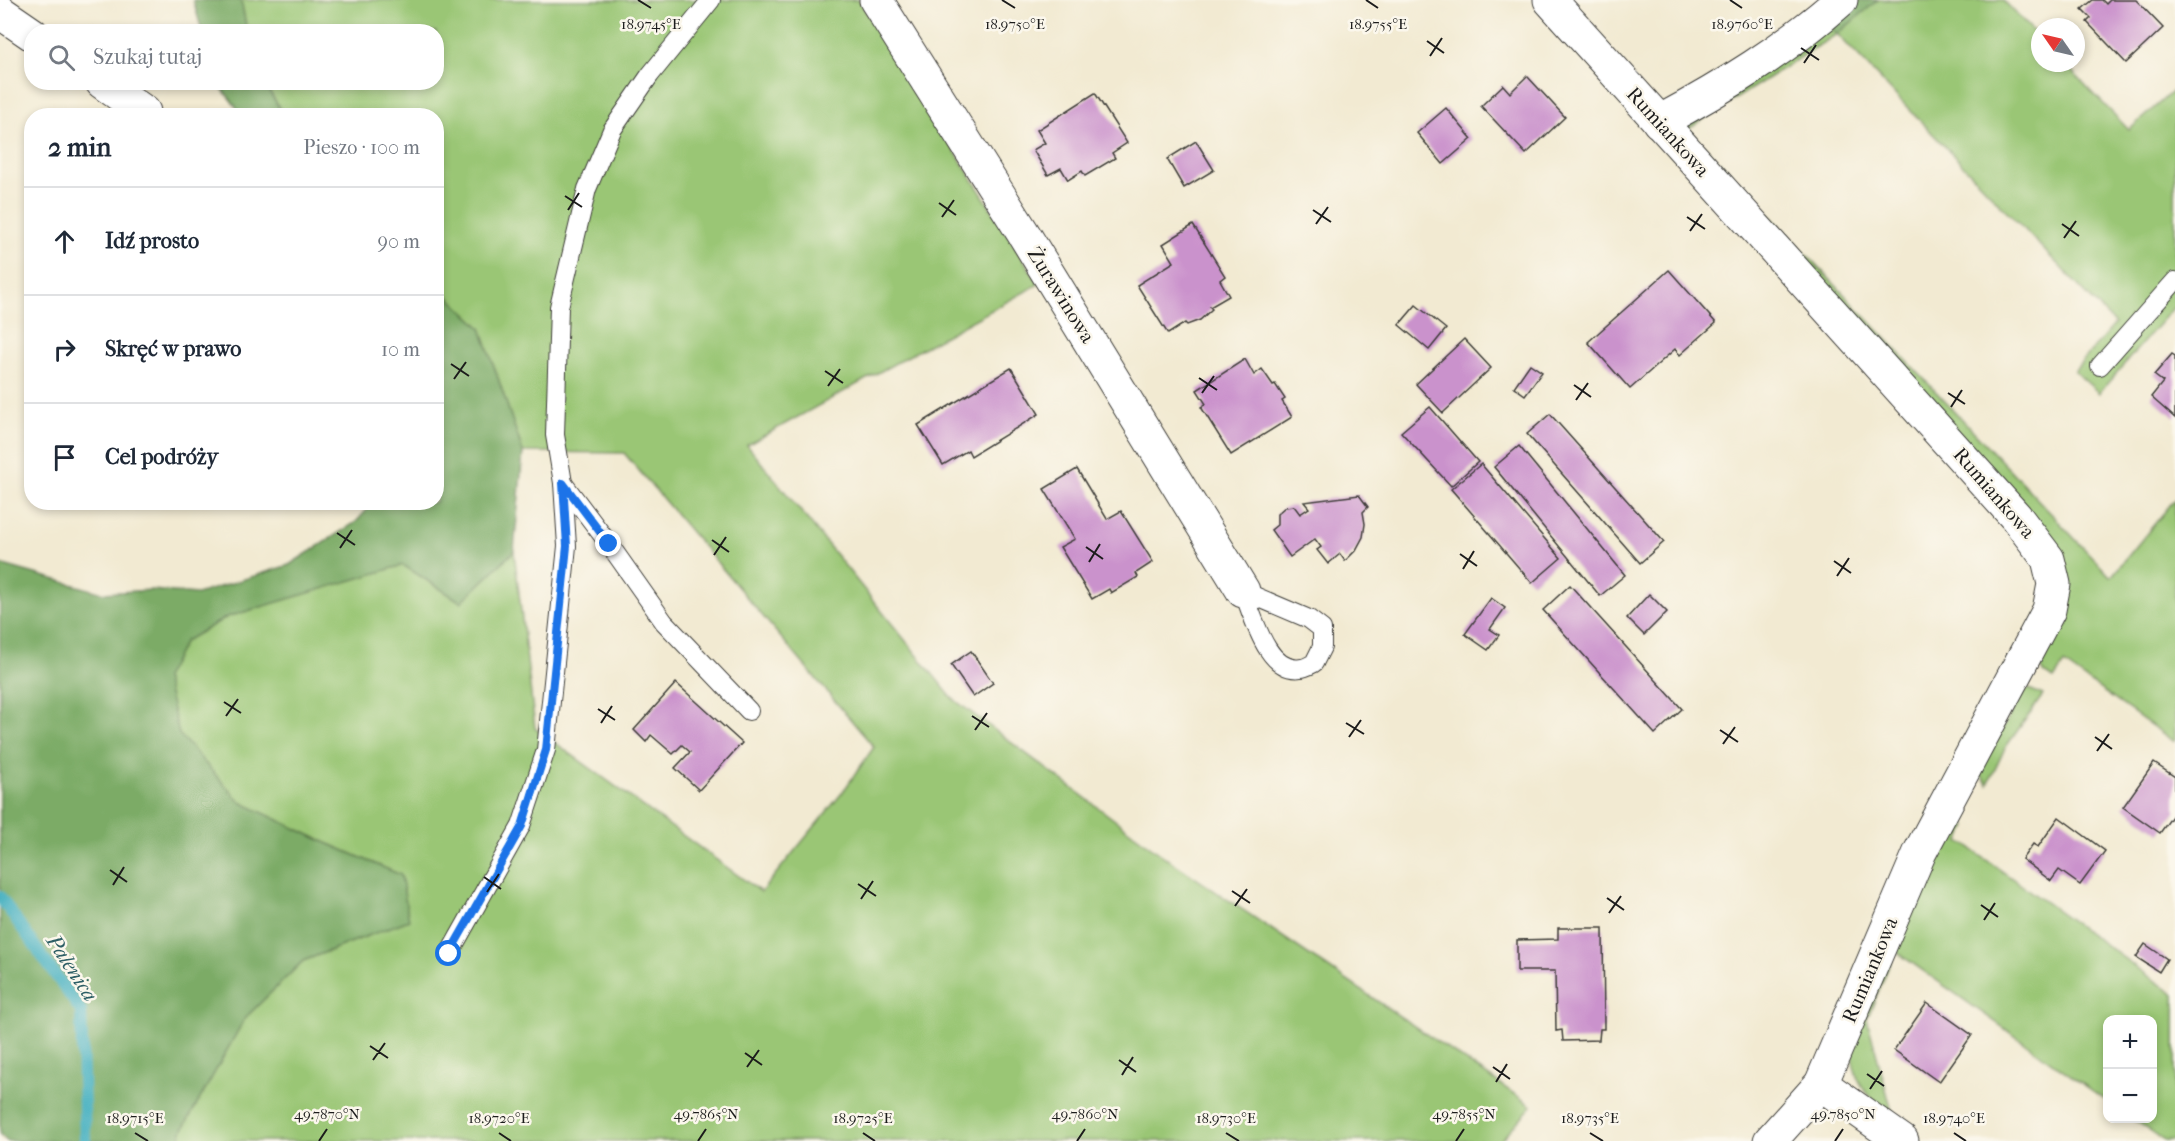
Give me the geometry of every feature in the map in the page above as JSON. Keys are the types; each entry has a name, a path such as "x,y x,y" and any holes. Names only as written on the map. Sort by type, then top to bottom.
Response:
{"street":[{"name":"Żurawinowa","path":"876,0 1031,246 1243,591"},
{"name":"Rumiankowa","path":"1550,0 2022,524 2048,559 2054,584 2049,610 1920,852 1821,1084 1770,1141"},
{"path":"1659,122 1720,89 1813,25 1840,0"},
{"path":"0,12 24,28"},
{"path":"113,90 138,108"},
{"path":"1821,1084 1902,1141"}],"lane":[{"path":"449,954 522,826 546,750 567,546 563,483 555,435 559,307 587,189 612,130 650,75 711,0"},
{"path":"2100,366 2175,281"},
{"path":"563,483 664,622 749,711"},
{"path":"1243,591 1309,619 1322,629 1322,647 1314,663 1300,669 1280,664 1266,649 1243,591"}],"green space":[{"path":"193,0 241,0 246,24 200,24"},
{"path":"241,0 859,0 1039,284 747,445 952,698 1159,853 1532,1106 1500,1141 179,1141 182,1131 245,1018 303,961 408,920 401,875 240,802 178,734 165,678 185,641 227,617 403,565 461,602 514,551 535,728 761,892 842,793 874,747 624,453 523,452 481,328 444,293 444,108 280,108 268,90 444,90 444,24 246,24"},
{"path":"1852,0 1878,0 1837,34 1828,24"},
{"path":"1878,0 2003,0 2031,29 2031,72 2073,72 2129,130 2175,89 2175,306 2099,393 2074,371 2115,324 1837,34"},
{"path":"1828,24 1837,34 1688,129 2111,577 2175,499 2175,742 2064,664 2054,679 2043,673 2039,663 2066,586 1687,129 1686,116"},
{"path":"223,90 268,90 280,108 237,108"},
{"path":"444,293 481,328 523,452 514,551 461,602 403,565 227,617 185,641 165,678 179,734 240,802 401,875 409,920 303,961 245,1018 182,1131 179,1141 7,1141 0,1135 0,564 103,593 152,590 197,594 289,565 356,522 367,510 444,510"},
{"path":"2029,689 2043,695 2005,748 1988,784 1979,773 2023,691"},
{"path":"1954,824 1967,826 1960,841 2175,995 2175,1141 2164,1141 2138,1123 2157,1123 2157,1015 2103,1015 2103,1098 1895,951 1867,1019 1893,1115 1874,1100 1861,1084 1853,1065 1851,1041 1946,827"}],"building":[{"path":"2093,0 2102,0 2106,4 2110,0 2136,0 2163,28 2126,63 2087,22 2091,18 2082,9"},
{"path":"1527,76 1565,117 1526,154 1481,106 1503,85 1510,93"},
{"path":"1095,93 1127,143 1112,153 1115,158 1085,176 1082,171 1068,180 1061,168 1048,175 1033,150 1045,143 1037,130"},
{"path":"1446,108 1472,139 1443,164 1417,133"},
{"path":"1196,141 1214,170 1184,188 1167,159"},
{"path":"1193,225 1225,276 1220,280 1229,296 1210,307 1212,309 1200,320 1187,325 1185,323 1168,334 1137,285 1174,262 1163,244"},
{"path":"1669,270 1716,323 1680,355 1675,349 1630,389 1588,342"},
{"path":"1416,305 1446,329 1429,350 1399,325"},
{"path":"1464,339 1491,368 1443,413 1416,384"},
{"path":"2172,354 2175,356 2175,418 2151,397 2163,382 2154,375"},
{"path":"1245,359 1254,375 1262,369 1273,385 1275,384 1285,399 1282,401 1292,417 1231,455 1201,407 1206,404 1197,390"},
{"path":"1530,364 1542,372 1525,395 1514,387"},
{"path":"1011,368 1039,414 971,456 968,450 943,465 918,425"},
{"path":"1430,407 1478,462 1451,486 1401,432"},
{"path":"1550,414 1664,542 1640,563 1527,434"},
{"path":"1519,446 1625,575 1600,596 1494,467"},
{"path":"1481,464 1561,558 1532,583 1451,489"},
{"path":"1077,469 1107,519 1121,511 1153,562 1136,573 1138,577 1111,593 1109,589 1092,599 1060,547 1075,539 1044,489"},
{"path":"1359,495 1368,507 1363,512 1365,524 1363,537 1356,550 1345,561 1340,554 1328,564 1317,550 1321,547 1315,539 1290,557 1271,530 1277,525 1277,514 1285,507 1294,506 1300,514 1309,508 1304,502"},
{"path":"1570,585 1682,709 1655,734 1543,610"},
{"path":"1649,594 1667,612 1644,635 1627,618"},
{"path":"1491,598 1505,608 1490,629 1499,635 1488,650 1465,634"},
{"path":"971,651 993,683 973,697 951,665"},
{"path":"676,683 742,743 699,790 675,768 690,752 682,745 673,754 651,735 646,742 634,730"},
{"path":"2154,763 2175,777 2175,812 2160,833 2123,807"},
{"path":"2059,817 2105,851 2080,885 2059,870 2051,881 2022,859 2033,844 2038,847"},
{"path":"1558,928 1603,928 1604,1029 1600,1029 1599,1040 1563,1041 1562,1030 1556,1031 1555,971 1517,971 1517,940 1558,939"},
{"path":"2145,944 2167,959 2159,972 2136,957"},
{"path":"1927,1003 1972,1035 1939,1082 1894,1050"}],"waterway":[{"name":"Palenica","path":"0,897 81,1011 85,1141"}],"route":[{"path":"449,954 522,826 546,750 567,546 563,483 609,544"}]}
